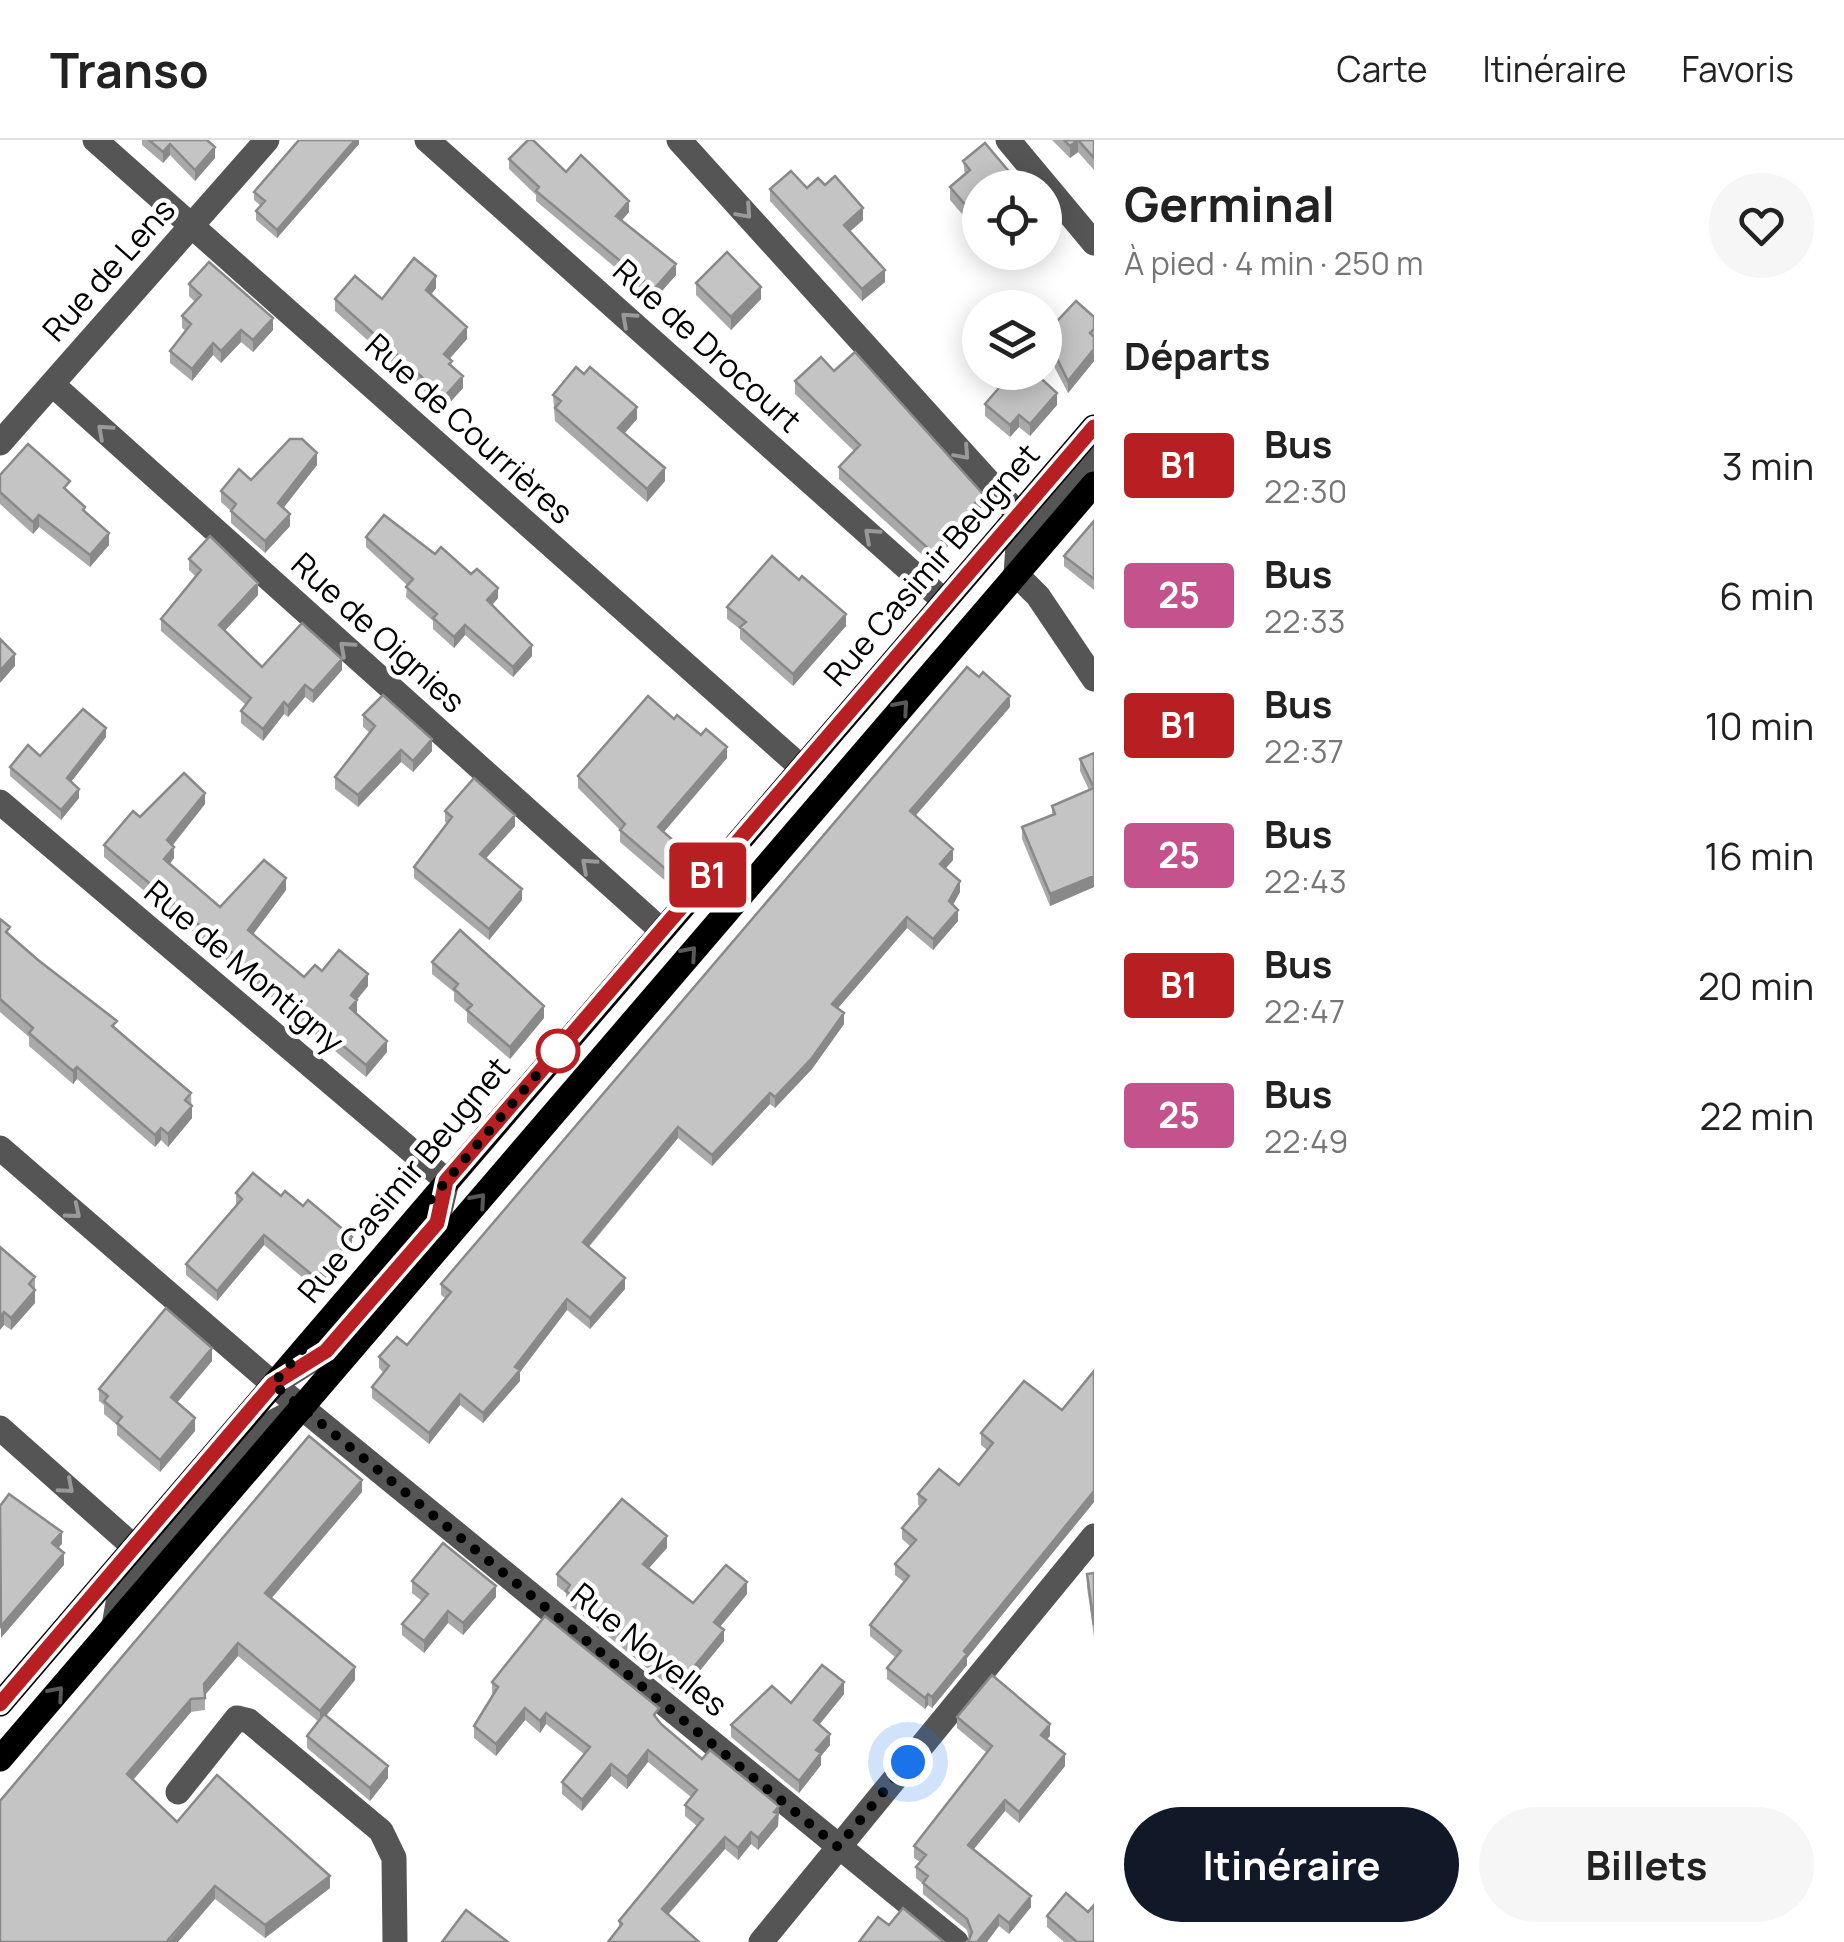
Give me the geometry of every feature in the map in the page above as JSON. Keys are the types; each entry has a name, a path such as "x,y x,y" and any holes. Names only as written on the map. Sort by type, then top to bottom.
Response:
{"main road":[{"name":"Rue Casimir Beugnet","path":"0,1704 1094,427"},
{"path":"0,1759 1094,484"}],"street":[{"name":"Rue de Courrières","path":"94,140 801,767"},
{"name":"Rue de Lens","path":"0,443 266,140"},
{"name":"Rue de Drocourt","path":"428,140 943,600"},
{"path":"680,140 1018,514"},
{"path":"1008,140 1094,243"},
{"name":"Rue de Oignies","path":"52,384 661,930"},
{"path":"1094,458 1018,546 1016,574 1038,596 1094,679"},
{"name":"Rue de Montigny","path":"0,802 446,1181"},
{"name":"Rue Noyelles","path":"0,1148 273,1384 956,1942"},
{"path":"0,1428 134,1546"},
{"path":"761,1942 1094,1536"},
{"path":"178,1792 237,1718 249,1721 382,1831 394,1858 395,1942"}],"building":[{"path":"149,140 207,140 215,147 195,170 170,144 163,152"},
{"path":"299,140 355,140 277,230 256,211 265,201 254,192"},
{"path":"528,140 533,140 566,172 581,155 629,201 616,216 676,264 654,289 536,191 539,187 509,159"},
{"path":"1078,140 1094,140 1094,158"},
{"path":"985,143 1008,170 970,170 963,161"},
{"path":"791,171 807,188 818,178 825,185 835,176 863,208 844,225 885,270 862,289 770,189"},
{"path":"962,177 962,201 950,187"},
{"path":"727,252 761,287 731,317 696,283"},
{"path":"414,258 436,276 426,290 467,327 444,354 463,376 444,397 335,299 355,276 382,299"},
{"path":"209,262 273,318 253,340 241,330 221,351 213,343 192,369 170,351 191,324 182,316 201,295 189,284"},
{"path":"1076,301 1094,317 1090,333 1094,349 1068,381 1062,369 1062,316"},
{"path":"855,352 983,494 932,552 839,467 860,445 795,381 821,357 834,371"},
{"path":"576,367 584,374 590,367 637,407 618,428 665,468 647,489 555,408 561,401 553,395"},
{"path":"997,390 1057,393 1030,424 1019,415 1010,425 985,404"},
{"path":"290,439 302,439 317,453 278,503 290,514 265,541 231,511 236,504 221,491 239,469 251,480"},
{"path":"28,444 70,481 64,488 109,533 90,555 39,515 33,522 0,492 0,475"},
{"path":"384,515 435,554 441,547 471,574 477,569 498,588 487,600 532,645 513,667 465,625 454,637 433,618 437,614 406,587 413,579 366,537"},
{"path":"1094,521 1094,579 1064,556"},
{"path":"210,536 258,583 219,625 262,667 302,623 342,659 313,691 305,685 288,706 284,702 263,729 241,711 251,698 161,619 201,570 189,559"},
{"path":"772,556 846,614 793,674 740,627 746,622 727,607"},
{"path":"0,639 15,654 0,671"},
{"path":"967,667 979,677 983,672 1010,696 910,811 953,849 940,864 960,881 949,901 958,910 933,939 907,917 832,1004 844,1013 812,1058 775,1097 770,1093 712,1155 678,1127 583,1242 625,1278 590,1318 567,1299 515,1367 520,1370 483,1413 460,1394 429,1433 372,1387 389,1366 379,1357 397,1337 407,1345 451,1292 441,1284"},
{"path":"383,695 432,739 413,761 401,750 358,795 335,777 375,726 363,715"},
{"path":"648,696 674,719 677,715 701,735 706,729 727,747 658,827 693,858 676,878 620,830 625,824 578,776"},
{"path":"83,709 106,728 67,778 79,789 61,810 10,767 28,745 40,756"},
{"path":"1094,753 1094,788 1080,759"},
{"path":"184,773 205,793 167,840 174,847 164,859 220,907 264,860 286,878 248,930 304,977 315,965 322,971 339,950 368,974 351,995 357,1000 350,1008 387,1041 366,1065 104,845 133,811 140,817"},
{"path":"474,778 515,815 480,854 522,889 489,929 414,867 452,817 445,811"},
{"path":"1094,788 1094,876 1050,894 1022,827 1055,814 1052,806"},
{"path":"0,919 10,927 6,932 117,1021 112,1026 191,1093 185,1100 192,1106 168,1134 161,1128 155,1135 77,1067 73,1071 29,1033 33,1028 0,999"},
{"path":"460,930 544,1006 510,1047 467,1010 472,1005 454,989 458,984 432,962"},
{"path":"253,1173 281,1196 285,1191 303,1206 308,1200 352,1237 316,1278 264,1235 217,1291 186,1264 242,1199 236,1193"},
{"path":"0,1247 35,1277 29,1284 35,1290 11,1318 4,1312 0,1317"},
{"path":"166,1308 212,1348 171,1397 195,1418 160,1460 117,1423 122,1417 104,1401 108,1396 99,1389"},
{"path":"1094,1371 1094,1491 964,1651 967,1654 932,1697 928,1694 925,1698 887,1668 901,1651 870,1625 909,1576 895,1564 916,1540 902,1528 926,1500 918,1494 939,1469 959,1485 993,1443 981,1433 1024,1381 1062,1410"},
{"path":"309,1436 362,1480 265,1593 355,1667 320,1711 238,1643 204,1684 205,1698 191,1699 127,1774 177,1822 217,1775 330,1876 265,1925 215,1886 168,1940 171,1942 0,1942 0,1801"},
{"path":"9,1494 62,1532 52,1543 64,1553 1,1626 0,1506"},
{"path":"622,1499 667,1536 643,1564 693,1603 726,1565 747,1582 714,1622 724,1630 680,1684 566,1591 570,1585 557,1574"},
{"path":"443,1543 496,1586 463,1623 448,1611 424,1641 402,1624 428,1594 412,1581"},
{"path":"1094,1573 1094,1625 1087,1574"},
{"path":"545,1616 659,1708 654,1715 661,1724 702,1759 710,1750 779,1806 774,1812 778,1814 758,1838 751,1832 738,1848 725,1837 662,1909 699,1942 608,1942 622,1924 619,1921 703,1819 685,1805 697,1790 648,1750 627,1777 611,1764 582,1800 562,1782 590,1747 546,1713 540,1721 525,1708 496,1744 474,1726 498,1687 492,1682"},
{"path":"822,1665 844,1682 814,1720 830,1734 799,1781 731,1725 772,1686 791,1703"},
{"path":"992,1675 1050,1724 1041,1735 1065,1754 1019,1812 1005,1800 968,1845 1031,1896 1009,1923 999,1915 977,1942 966,1942 972,1932 967,1919 923,1883 928,1876 916,1867 926,1855 914,1846 992,1746 957,1717"},
{"path":"324,1714 388,1766 370,1788 307,1736"},
{"path":"1066,1893 1088,1912 1094,1905 1094,1942 1077,1942 1047,1916"},
{"path":"903,1908 944,1942 859,1942 878,1917 889,1925"},
{"path":"466,1910 508,1942 442,1942"}],"bus line":[{"name":"B1","path":"0,1704 273,1384 326,1351 437,1223 446,1181 1094,427"}],"route":[{"path":"558,1051 570,1036 273,1384 838,1847 908,1762"}]}
